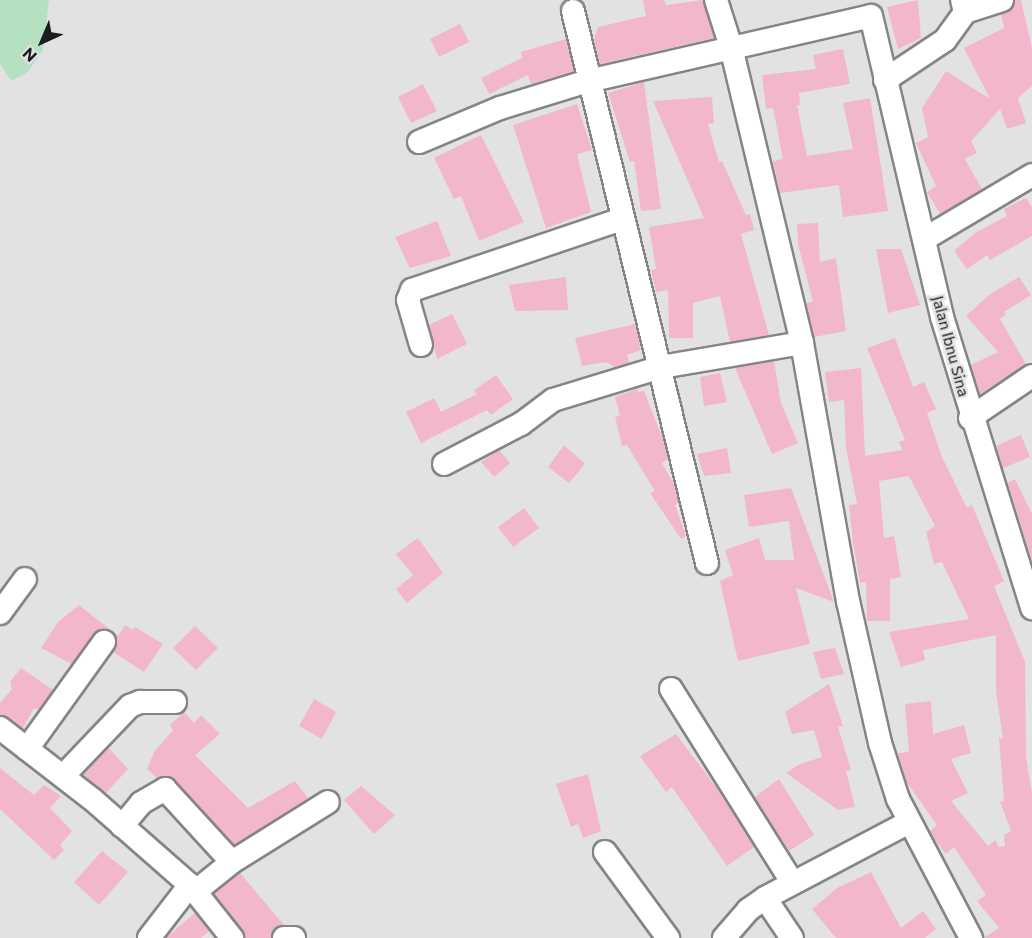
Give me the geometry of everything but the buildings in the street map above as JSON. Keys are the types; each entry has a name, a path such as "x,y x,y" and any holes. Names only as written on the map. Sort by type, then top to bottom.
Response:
{"street":[{"path":"716,0 731,47 802,343 848,601 880,742 909,822 971,938"},
{"path":"885,80 945,40 963,6 1002,0"},
{"path":"419,142 500,108 588,81 731,47 870,8"},
{"name":"Jalan Ibnu Sina","path":"870,8 885,80 926,238 942,317 970,418 1013,537 1032,608"},
{"path":"573,11 588,81 661,367 707,562"},
{"path":"926,238 1032,175"},
{"path":"421,345 408,300 412,290 622,219"},
{"path":"444,464 521,424 553,400 661,367 802,343"},
{"path":"970,418 1032,376"},
{"path":"0,613 25,579"},
{"path":"27,748 104,642"},
{"path":"671,689 792,882"},
{"path":"63,776 130,706 140,702 175,702"},
{"path":"0,728 63,776 193,888 232,938"},
{"path":"122,826 141,803 165,789 232,862"},
{"path":"149,938 193,888 328,802"},
{"path":"724,938 748,910 765,898 909,822"},
{"path":"605,852 668,938"},
{"path":"765,898 792,938"},
{"path":"284,938 294,938"}],"green space":[{"path":"0,0 49,0 43,50 27,73 11,81 0,64"}]}
